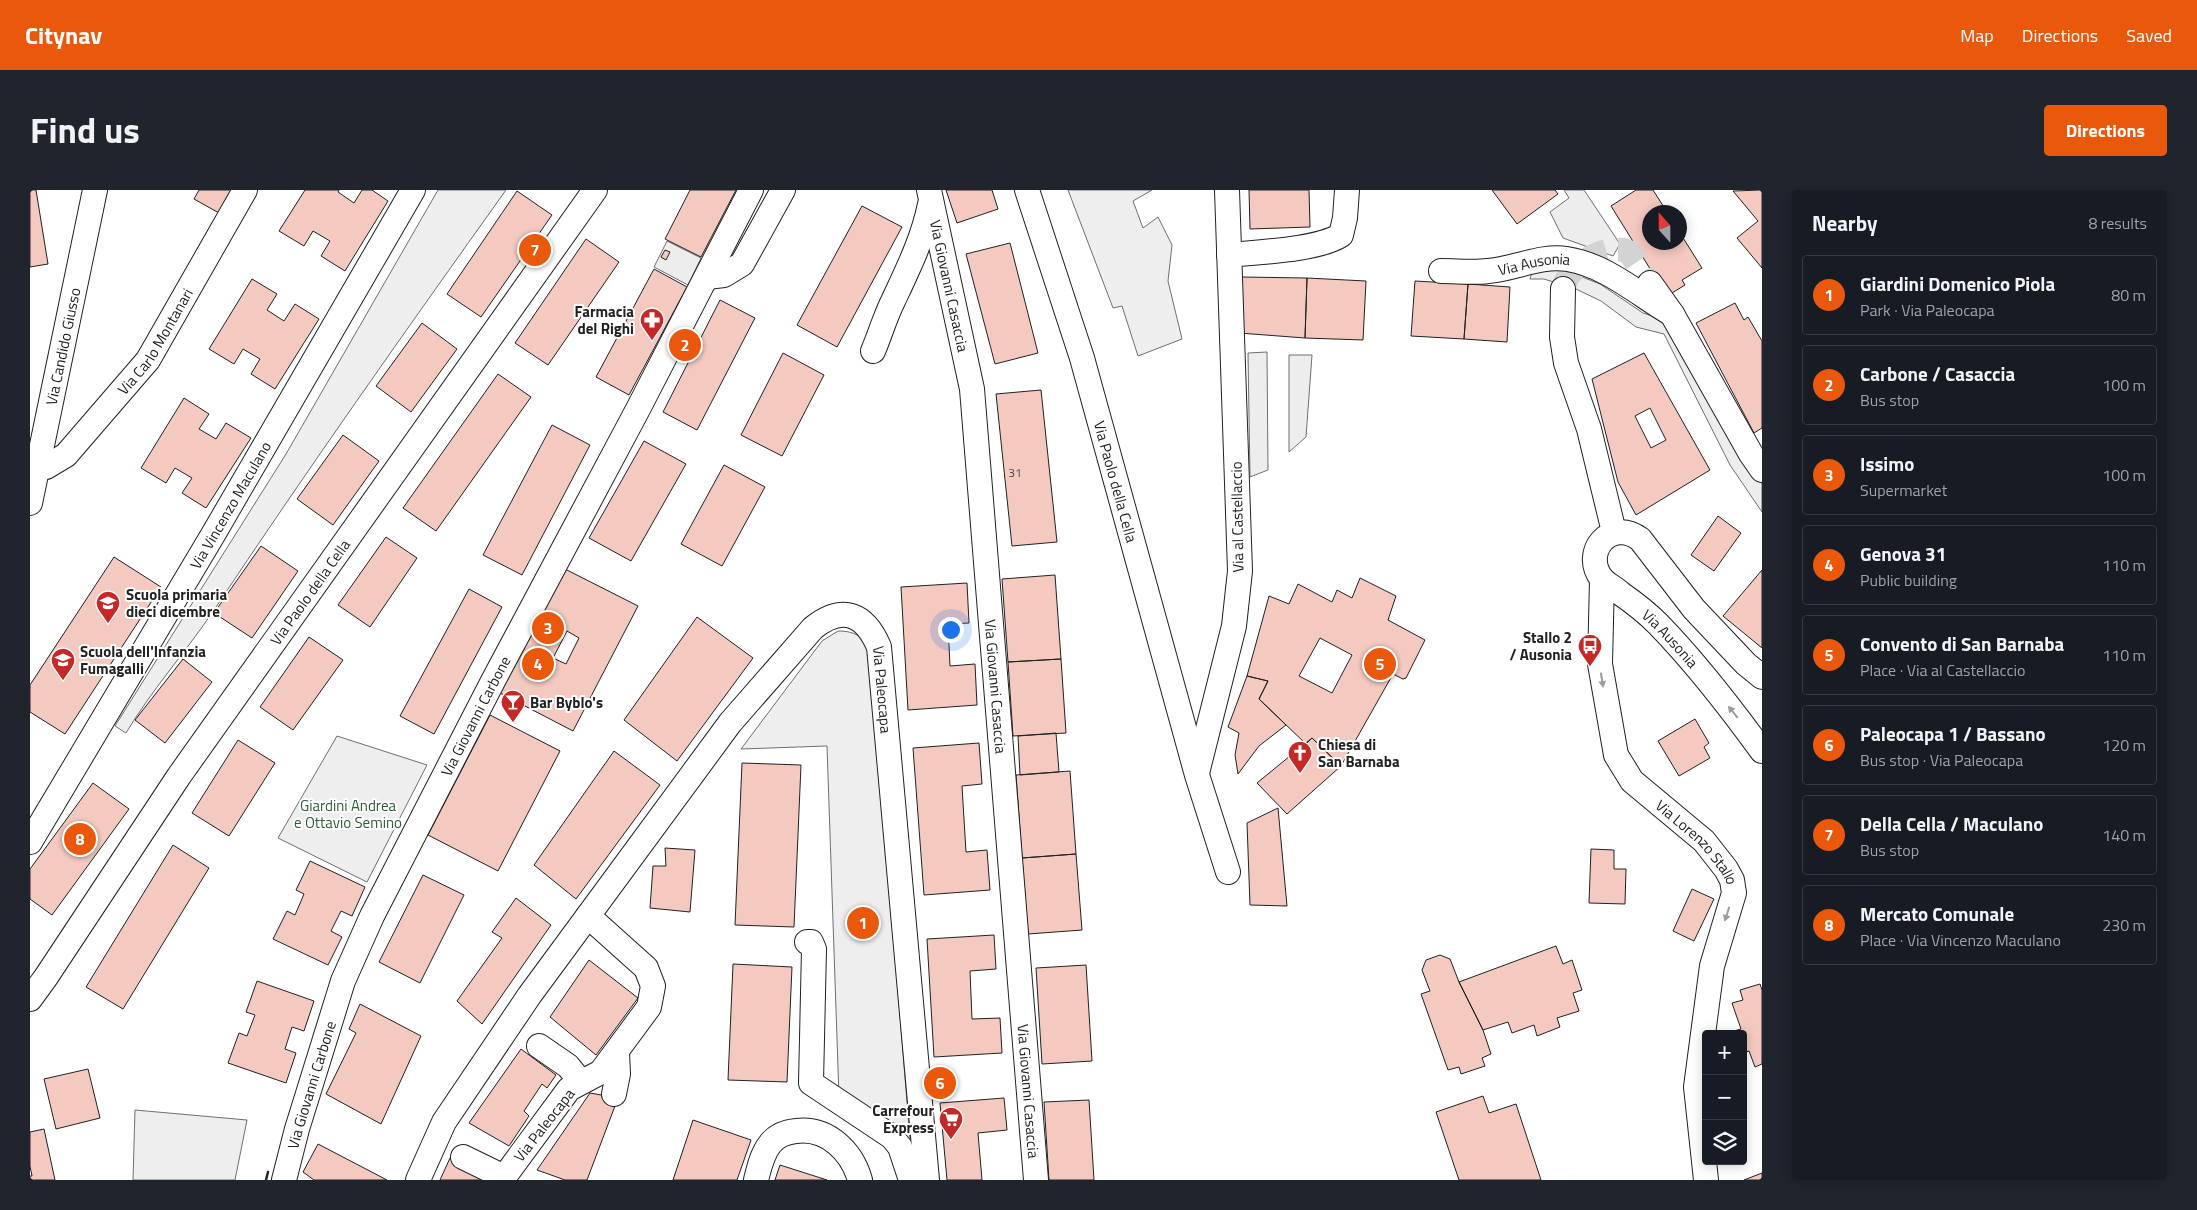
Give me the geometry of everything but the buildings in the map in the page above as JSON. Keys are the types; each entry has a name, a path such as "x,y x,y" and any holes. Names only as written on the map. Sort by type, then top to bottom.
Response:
{"street":[{"name":"Via Candido Giusso","path":"30,503 34,464 95,190"},
{"name":"Via Carlo Montanari","path":"34,464 46,467 66,455 148,360 245,190"},
{"name":"Via Vincenzo Maculano","path":"30,842 169,610 413,190"},
{"name":"Via Paolo della Cella","path":"30,998 46,977 179,776 595,190"},
{"name":"Via Giovanni Carbone","path":"284,1180 297,1129 344,981 372,916 497,673 707,277 751,190"},
{"path":"707,277 724,275 742,264 783,190"},
{"name":"Via Paolo della Cella","path":"1027,190 1082,358 1197,775 1228,872"},
{"name":"Via al Castellaccio","path":"1197,775 1234,626 1240,571 1227,190"},
{"path":"1229,255 1316,245 1332,241 1341,234 1345,218 1347,190"},
{"name":"Via Giovanni Casaccia","path":"873,351 892,302 909,270 926,224 930,194"},
{"name":"Via Giovanni Casaccia","path":"930,194 972,389 1036,1180"},
{"name":"Via Ausonia","path":"1441,271 1488,271 1544,259 1566,259 1581,262 1604,272 1672,314"},
{"name":"Via Ausonia","path":"1650,283 1672,314 1751,454 1762,470"},
{"name":"Via Ausonia","path":"1563,289 1562,337 1566,363 1589,429 1614,532"},
{"path":"1602,579 1596,565 1596,552 1605,537 1614,532 1628,532 1640,539 1694,609 1746,664 1762,677"},
{"name":"Via Ausonia","path":"1602,579 1658,623 1735,714 1762,751"},
{"name":"Via Lorenzo Stallo","path":"1602,579 1600,664 1616,755 1632,781 1704,841 1732,880 1734,893 1712,966 1696,1087 1706,1180"},
{"name":"Via Paleocapa","path":"418,1180 444,1122 529,996 730,723 813,628 822,621 832,617 851,616 860,619 873,633 879,647 927,1180"},
{"name":"Via Paleocapa","path":"503,1179 569,1089 602,1072 649,1007 653,992 652,980 646,968 588,916"},
{"path":"807,942 811,942 814,950 810,1092 892,1137 900,1147 911,1180"},
{"path":"539,1046 568,1066 581,1082"},
{"path":"614,1094 618,1074 617,1052"},
{"path":"756,1180 770,1143 788,1131 800,1130 823,1134 834,1141 851,1159 860,1180"},
{"path":"464,1157 503,1179"}],"green space":[{"path":"438,190 506,190 357,400 212,613 146,702 126,733 115,726 286,454"},
{"path":"1068,190 1152,190 1133,201 1143,228 1158,217 1172,245 1168,281 1182,339 1138,356 1122,306 1113,308"},
{"path":"838,631 850,632 858,636 865,642 871,652 910,1140 839,1097 827,746 741,749 822,641"},
{"name":"Giardini Andrea e Ottavio Semino","path":"337,736 427,765 367,882 278,838"},
{"path":"135,1110 247,1120 235,1180 133,1180"}],"shaded area":[{"path":"1564,190 1584,190 1620,244 1613,256 1563,238 1550,212 1569,198"},
{"path":"667,241 701,258 688,285 654,267"},
{"path":"1533,268 1564,270 1600,284 1643,313 1659,318 1675,329 1743,457 1762,483 1762,512 1730,465 1664,334 1636,327 1601,301 1576,289 1544,279 1530,279"},
{"path":"1267,352 1268,470 1250,477 1248,353"},
{"path":"1289,355 1312,355 1306,437 1289,452"}],"tunnel":[{"path":"1563,289 1566,280 1574,269 1597,254 1614,250 1629,252 1650,283"}],"wall":[{"path":"266,1180 268,1172"}],"place":[{"name":"Della Cella / Maculano","path":"535,250"},
{"name":"Farmacia del Righi","path":"652,341"},
{"name":"Carbone / Casaccia","path":"685,345"},
{"name":"Scuola primaria dieci dicembre","path":"108,624"},
{"name":"Issimo","path":"548,628"},
{"name":"Genova 31","path":"538,664"},
{"name":"Convento di San Barnaba","path":"1380,664"},
{"name":"Stallo 2 / Ausonia","path":"1590,667"},
{"name":"Scuola dell'Infanzia Fumagalli","path":"63,681"},
{"name":"Bar Byblo's","path":"513,723"},
{"name":"Chiesa di San Barnaba","path":"1300,774"},
{"name":"Mercato Comunale","path":"80,839"},
{"name":"Giardini Domenico Piola","path":"863,923"},
{"name":"Paleocapa 1 / Bassano","path":"940,1083"},
{"name":"Carrefour Express","path":"951,1140"}]}
